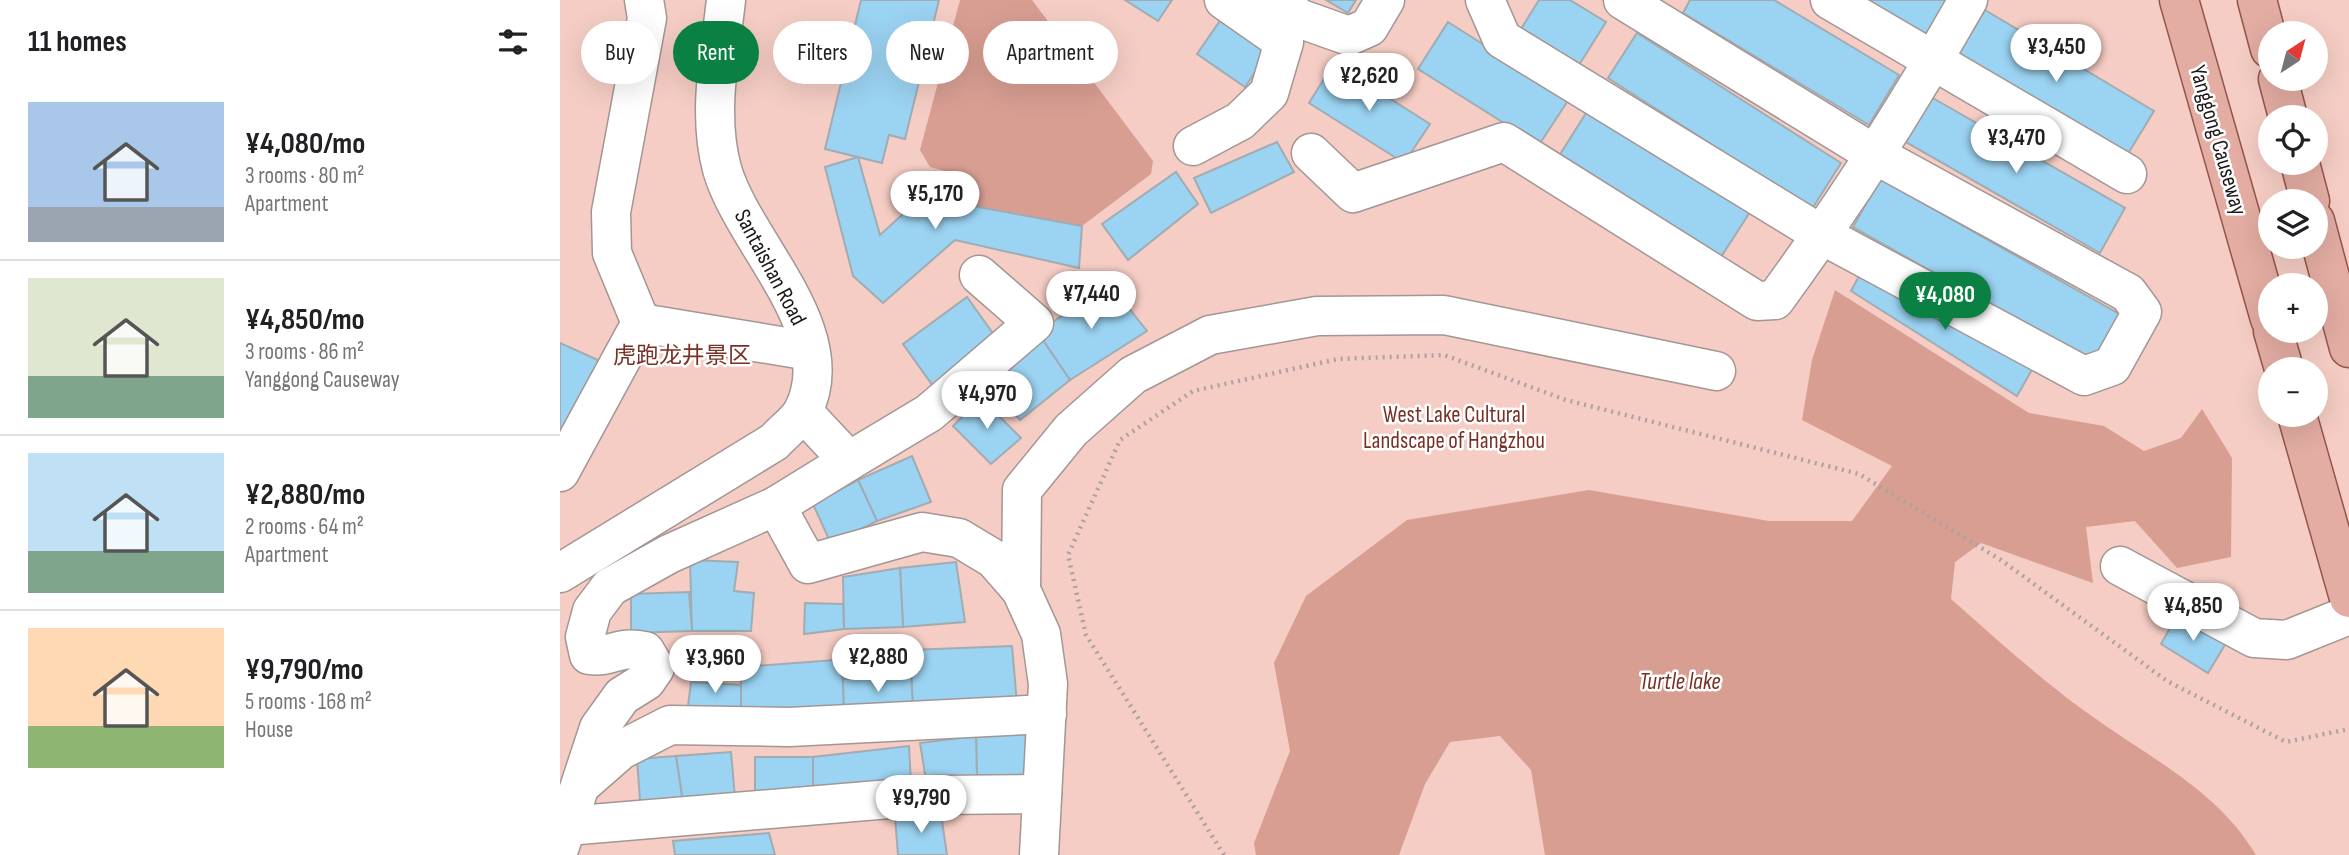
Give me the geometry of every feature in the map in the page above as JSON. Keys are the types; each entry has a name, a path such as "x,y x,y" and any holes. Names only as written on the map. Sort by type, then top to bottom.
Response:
{"main road":[{"name":"Yanggong Causeway","path":"2179,0 2258,278"},
{"path":"2257,0 2263,21"},
{"path":"2325,259 2349,348"},
{"path":"2300,427 2349,598"}],"street":[{"path":"641,323 612,253 611,212 648,18 643,0"},
{"name":"Santaishan Road","path":"560,573 774,442 803,412 814,378 803,319 745,222 723,172 713,131 726,0"},
{"path":"1193,146 1240,121 1269,93 1284,42 1224,0"},
{"path":"1272,0 1301,19 1349,36 1368,27 1385,0"},
{"path":"1485,0 1502,39 1822,235 2084,376 2112,366 2142,312 2128,293 1874,154 1623,0"},
{"path":"1830,0 2127,174"},
{"path":"1311,153 1353,193 1504,142 1757,301 1775,300 1822,235 1933,62 1968,0"},
{"path":"979,275 1034,323 929,413 776,506 669,554 610,587 592,611 585,637 589,656 604,657 625,647 645,651 655,668 646,681 622,696 599,729 577,789 564,836 612,825 938,795 1042,794"},
{"path":"1021,590 1022,490 1071,430 1133,375 1210,335 1317,316 1444,315 1716,371"},
{"path":"641,323 810,351"},
{"path":"560,472 641,323"},
{"path":"803,412 849,461"},
{"path":"776,506 808,564 922,532 959,538 995,559 1021,590 1041,634 1048,684 1039,855"},
{"path":"2120,566 2254,638 2287,640 2349,615"},
{"path":"577,789 621,750 670,725 789,727 1047,714"}],"path":[{"path":"1224,855 1086,635 1068,555 1120,440 1193,391 1338,359 1444,355 1566,400 1858,474 2001,560 2168,681 2286,742 2349,729"}],"green space":[{"name":"West Lake Cultural Landscape of Hangzhou","path":"560,0 2349,0 2349,855 560,855"}],"water":[{"path":"960,0 1032,0 1048,21 983,21 983,84 1095,84 1153,161 1151,174 1082,226 973,206 949,172 930,167 920,150 938,84 969,84 969,21 954,21"},
{"name":"Turtle lake","path":"1835,290 2029,413 2104,426 2144,451 2181,438 2202,409 2232,458 2231,557 2177,568 2135,521 2086,527 2093,583 1981,543 1955,562 1951,599 2068,699 2201,792 2240,832 2256,855 1545,855 1531,770 1500,736 1450,742 1425,784 1399,855 1256,855 1254,843 1290,751 1274,663 1306,596 1407,520 1589,490 1769,521 1852,521 1892,466 1802,420 1812,360"}],"building":[{"path":"861,0 939,0 934,21 886,21 886,84 918,84 905,139 889,135 882,163 825,149 841,84 872,84 872,21 856,21"},
{"path":"1125,0 1172,0 1158,21"},
{"path":"1326,0 1356,0 1348,13"},
{"path":"1539,0 1570,0 1606,22 1579,65 1521,29"},
{"path":"1690,0 1774,0 1899,75 1869,125 1683,13"},
{"path":"1863,0 1948,0 1926,37"},
{"path":"1985,10 2154,111 2126,157 1957,56"},
{"path":"1224,15 1271,48 1245,87 1197,54"},
{"path":"1448,22 1569,99 1539,145 1418,69"},
{"path":"1637,33 1841,163 1812,209 1608,78"},
{"path":"1334,63 1430,124 1404,163 1309,103"},
{"path":"1931,97 2125,208 2100,253 1906,142"},
{"path":"1588,110 1750,212 1721,257 1559,156"},
{"path":"1277,142 1294,172 1211,213 1194,178"},
{"path":"858,157 880,235 949,172 973,206 1082,226 1079,268 955,240 883,303 853,276 825,167"},
{"path":"1176,172 1198,204 1128,260 1102,224"},
{"path":"1880,179 2121,315 2094,363 1853,227"},
{"path":"1864,267 2034,366 2017,396 1851,291"},
{"path":"1108,282 1147,331 1070,380 1038,333"},
{"path":"967,297 997,339 933,386 903,344"},
{"path":"1038,333 1070,380 1020,420 984,378"},
{"path":"560,343 600,361 560,449"},
{"path":"981,398 1021,438 991,464 953,426"},
{"path":"912,456 931,502 877,521 858,480"},
{"path":"858,480 877,521 831,544 813,504"},
{"path":"690,560 738,562 734,591 754,593 751,631 692,631"},
{"path":"956,562 965,622 903,627 900,568"},
{"path":"900,568 903,627 844,629 843,577"},
{"path":"689,592 692,631 631,633 631,594"},
{"path":"805,603 843,604 844,629 804,634"},
{"path":"2178,614 2226,643 2208,673 2161,644"},
{"path":"1012,646 1017,704 913,709 910,650"},
{"path":"835,660 843,679 844,712 741,708 741,667"},
{"path":"911,675 913,709 844,712 843,679"},
{"path":"691,682 741,685 741,708 688,706"},
{"path":"1028,734 1032,776 977,778 976,736"},
{"path":"976,736 977,778 926,780 920,743"},
{"path":"909,746 911,783 813,789 813,757"},
{"path":"731,752 735,798 683,803 676,756"},
{"path":"676,756 683,803 640,800 637,759"},
{"path":"755,757 813,757 813,789 755,791"},
{"path":"941,814 947,855 898,855 895,817"},
{"path":"769,833 775,855 675,855 673,841"}],"park label":[{"name":"虎跑龙井景区","path":"682,355"}]}
